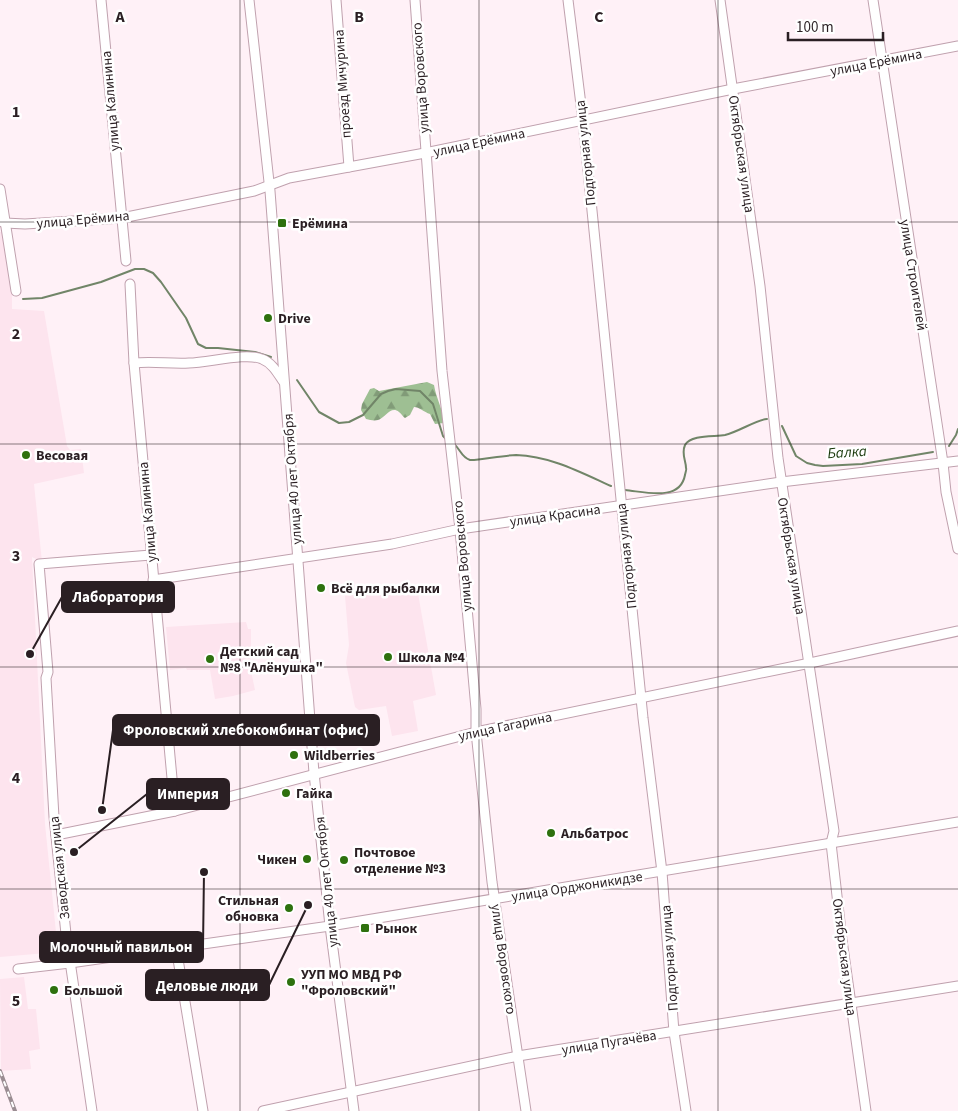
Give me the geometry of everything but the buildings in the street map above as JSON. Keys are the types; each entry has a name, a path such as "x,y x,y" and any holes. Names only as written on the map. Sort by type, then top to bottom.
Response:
{"street":[{"name":"улица Калинина","path":"101,0 117,183 126,261"},
{"name":"улица 40 лет Октября","path":"249,0 269,186 314,773 330,926 354,1111"},
{"name":"проезд Мичурина","path":"336,0 349,167"},
{"name":"улица Воровского","path":"415,0 442,371 460,529 476,709 476,732 495,899 526,1111"},
{"name":"Подгорная улица","path":"568,0 583,121 641,698 662,872 674,1032 686,1111"},
{"name":"Октябрьская улица","path":"720,0 760,286 781,482 834,831 831,843 866,1111"},
{"name":"улица Строителей","path":"873,0 946,492 958,549"},
{"name":"улица Ерёмина","path":"3,222 25,224 122,218 239,194 269,186 289,178 425,153 733,89 958,46"},
{"path":"0,189 3,222 16,291"},
{"name":"улица Калинина","path":"130,284 134,362 175,811"},
{"path":"134,362 190,363 250,357 261,358 275,368 285,383"},
{"name":"улица Красина","path":"153,580 392,544 460,529 781,482 958,461"},
{"name":"Заводская улица","path":"92,1111 70,963 56,835 46,678 48,672 39,564 151,555"},
{"name":"улица Гагарина","path":"56,835 175,811 476,732 958,631"},
{"name":"улица Орджоникидзе","path":"18,968 70,963 330,926 958,822"},
{"path":"176,947 203,1111"},
{"name":"улица Пугачёва","path":"263,1111 518,1056 958,986"}],"shaded area":[{"path":"0,232 2,232 12,292 12,309 44,311 67,446 70,450 81,449 84,473 34,484 42,562 32,557 45,824 58,952 0,957"},
{"name":"Школа №4","path":"417,588 436,695 413,701 418,731 392,736 386,706 359,710 355,707 346,663 349,645 345,596"},
{"name":"Детский сад №8 \"Алёнушка\"","path":"246,622 248,629 251,629 251,671 255,690 215,699 210,670 187,670 186,668 170,670 166,627"},
{"path":"24,977 28,1009 36,1009 40,1049 29,1051 31,1069 1,1071 0,979"}],"green space":[{"path":"427,382 434,385 444,423 435,424 430,414 416,407 405,418 396,410 393,410 378,420 366,419 361,410 370,389 374,388 379,391"}],"waterway":[{"path":"23,299 42,298 101,282 135,269 144,269 153,273 161,282 186,318 198,344 206,348 255,352 271,357"},
{"path":"297,380 319,412 339,423 349,422 363,415 381,394 388,391 396,389 420,391 433,404 443,436 446,439"},
{"path":"625,490 661,493 676,489 682,483 686,472 683,451 688,441 725,435 767,419"},
{"name":"Балка","path":"782,426 796,456 807,463 815,465 862,464 933,452"},
{"name":"Балка","path":"949,446 958,429"},
{"path":"454,444 470,460 516,455 541,458 576,470 611,486"}],"railway":[{"path":"0,1071 15,1111"}],"place":[{"name":"Ерёмина","path":"282,223"},
{"name":"Drive","path":"268,318"},
{"name":"Весовая","path":"26,455"},
{"name":"Всё для рыбалки","path":"321,588"},
{"name":"Лаборатория","path":"30,654"},
{"name":"Школа №4","path":"388,657"},
{"name":"Детский сад №8 \"Алёнушка\"","path":"210,659"},
{"name":"Wildberries","path":"294,755"},
{"name":"Гайка","path":"286,793"},
{"name":"Фроловский хлебокомбинат (офис)","path":"102,810"},
{"name":"Альбатрос","path":"551,833"},
{"name":"Империя","path":"74,852"},
{"name":"Чикен","path":"307,859"},
{"name":"Почтовое отделение №3","path":"344,860"},
{"name":"Молочный павильон","path":"204,872"},
{"name":"Деловые люди","path":"308,905"},
{"name":"Стильная обновка","path":"289,908"},
{"name":"Рынок","path":"365,928"},
{"name":"УУП МО МВД РФ \"Фроловский\"","path":"291,982"},
{"name":"Большой","path":"54,990"}]}
